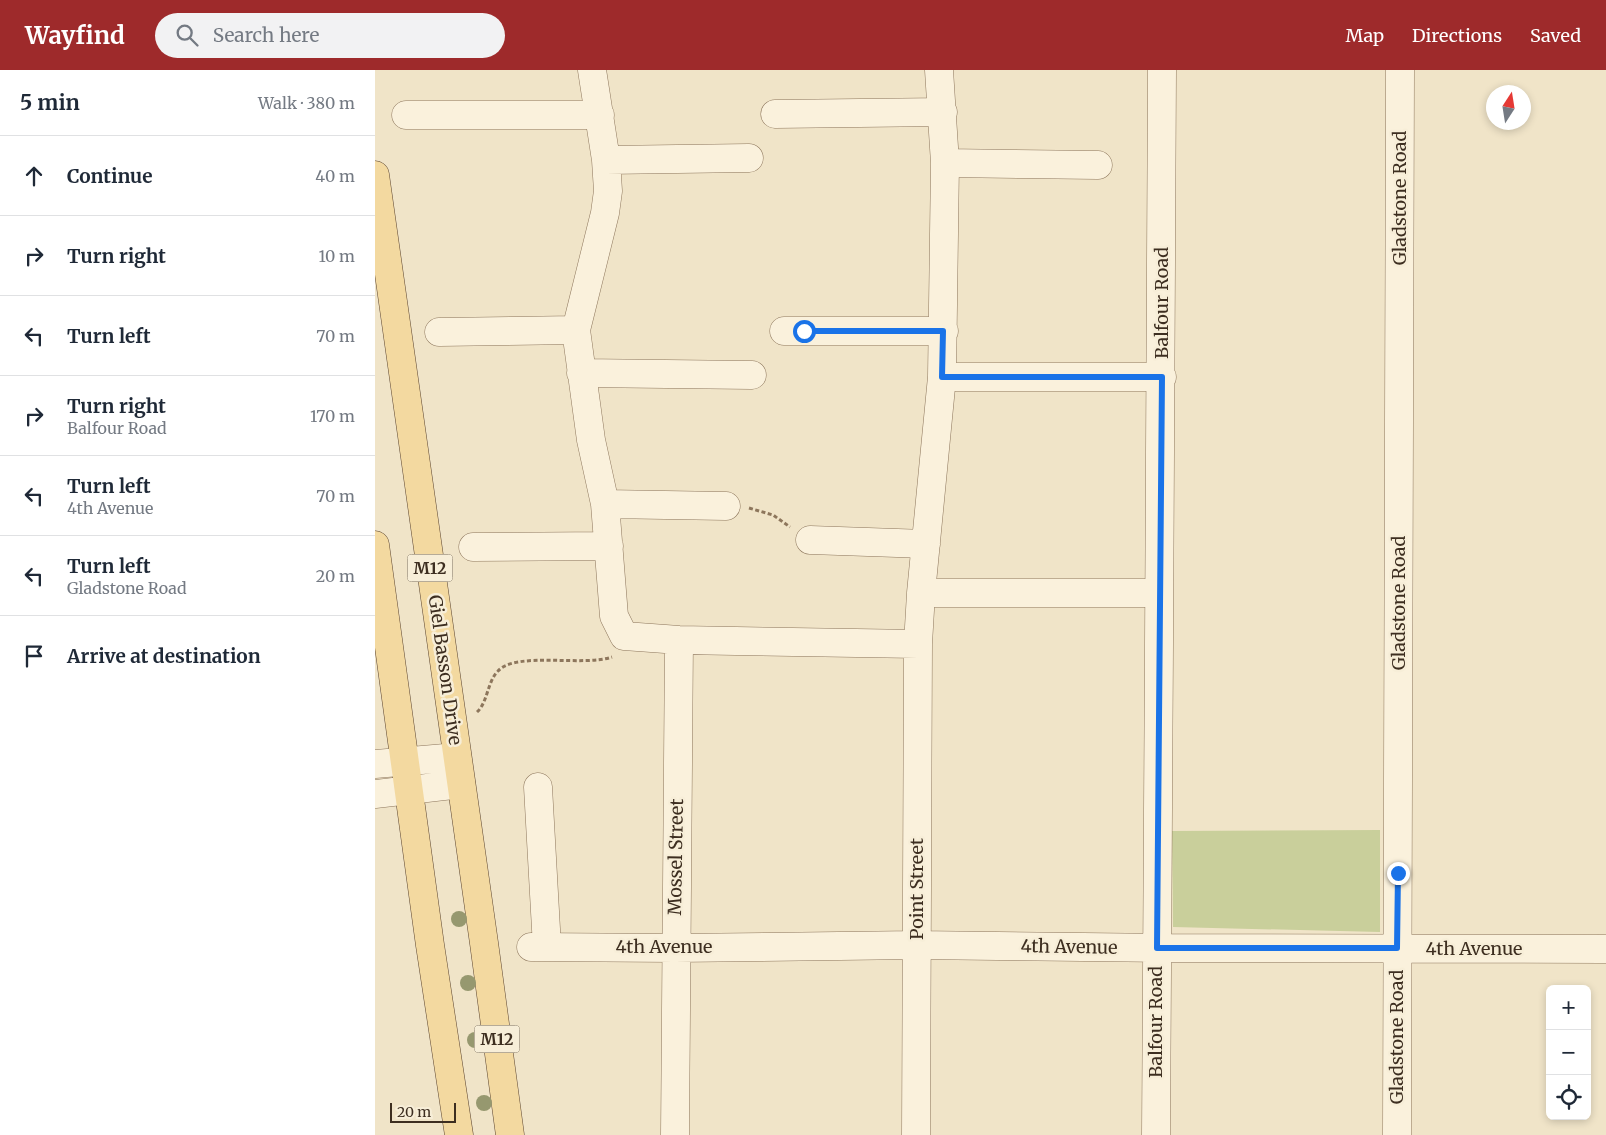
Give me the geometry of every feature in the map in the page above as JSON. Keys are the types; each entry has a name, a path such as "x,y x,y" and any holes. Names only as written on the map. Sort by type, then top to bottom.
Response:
{"main road":[{"name":"Giel Basson Drive","path":"375,175 485,943 510,1135"},
{"path":"375,545 459,1135"}],"street":[{"path":"592,70 606,160 608,191 605,213 575,330 591,440 605,504 614,616 624,636 679,640 919,644"},
{"name":"Point Street","path":"915,1135 919,644 921,593 942,377 945,163 939,70"},
{"name":"Balfour Road","path":"1156,1135 1162,377 1162,70"},
{"name":"Gladstone Road","path":"1397,1135 1400,70"},
{"path":"775,114 943,112"},
{"path":"406,115 599,115"},
{"path":"606,160 749,158"},
{"path":"945,163 1098,165"},
{"path":"439,332 575,330"},
{"path":"784,331 943,331"},
{"path":"581,373 752,375"},
{"path":"942,377 1162,377"},
{"path":"605,504 726,506"},
{"path":"810,540 926,544"},
{"path":"473,547 609,546"},
{"path":"921,593 1159,593"},
{"name":"Mossel Street","path":"675,1135 675,948 679,640"},
{"path":"375,764 457,757"},
{"path":"375,794 461,784"},
{"name":"4th Avenue","path":"539,787 539,947 675,948 916,945 1157,948 1606,949"}],"path":[{"path":"726,506 741,506 773,515 790,526 793,534 810,540"},
{"path":"473,716 479,710 497,672 504,666 525,661 604,660 615,656"}],"green space":[{"path":"1380,830 1380,932 1173,927 1172,831"}],"route":[{"path":"804,331 943,331 942,377 1162,377 1157,948 1397,948 1398,873"}]}
